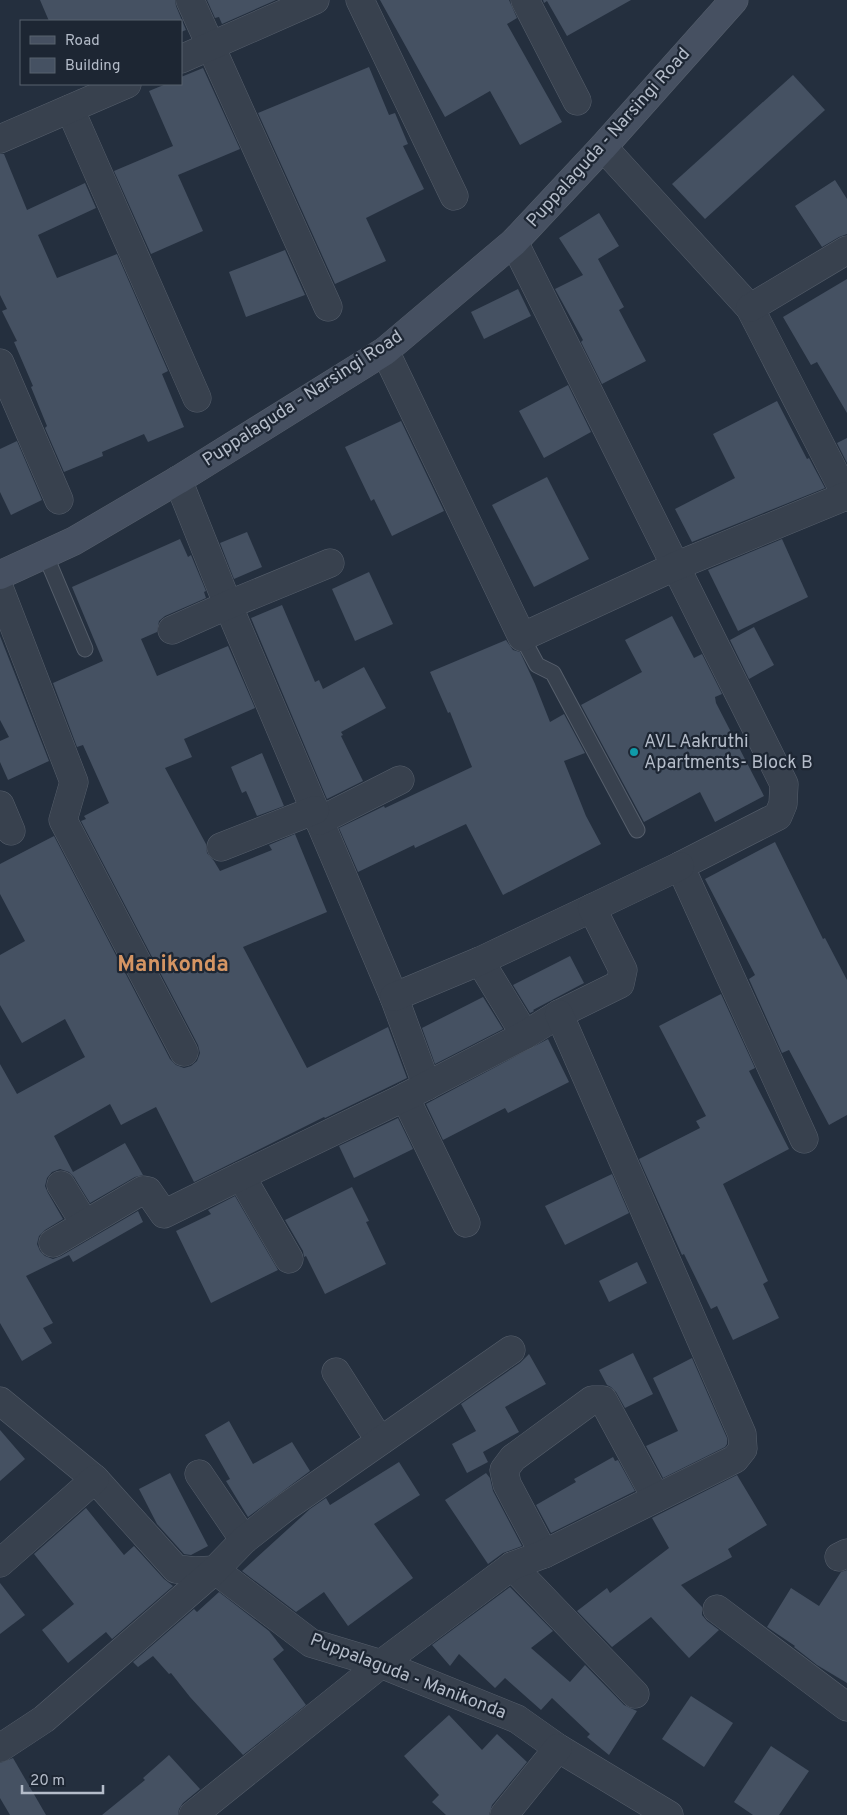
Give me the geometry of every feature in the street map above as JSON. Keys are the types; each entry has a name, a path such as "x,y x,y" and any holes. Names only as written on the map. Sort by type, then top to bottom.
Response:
{"street":[{"path":"190,0 328,307"},
{"path":"182,60 315,0"},
{"path":"360,0 454,196"},
{"path":"525,0 577,101"},
{"name":"Puppalaguda - Narsingi Road","path":"0,575 74,541 178,480 385,351 514,242 603,147 734,0"},
{"path":"0,139 125,85"},
{"path":"70,109 197,398"},
{"path":"385,351 522,637 676,566 847,496 750,308 603,147"},
{"path":"394,997 480,962 680,866 778,816 784,804 784,784 514,242"},
{"path":"750,308 847,250"},
{"path":"0,364 59,500"},
{"path":"178,480 228,605 394,997 416,1091 466,1223"},
{"path":"172,630 330,563"},
{"path":"0,590 74,782 63,820 184,1052"},
{"path":"221,847 317,815 400,780"},
{"path":"0,805 11,831"},
{"path":"680,866 804,1139"},
{"path":"53,1243 143,1190 148,1191 164,1214 416,1091 525,1035 559,1014 620,984 623,970 592,908"},
{"path":"480,962 525,1035"},
{"path":"193,1815 381,1664 512,1566 544,1554 736,1459 743,1449 742,1434 559,1014"},
{"path":"241,1176 289,1259"},
{"path":"62,1185 85,1224"},
{"path":"0,1748 44,1719 215,1570 244,1540 286,1507 511,1350"},
{"path":"336,1372 380,1441"},
{"path":"544,1554 507,1484 504,1470 513,1458 592,1400 603,1400 656,1498"},
{"path":"0,1401 95,1479 176,1568 194,1572 215,1570"},
{"path":"199,1474 244,1540"},
{"path":"0,1563 95,1479"},
{"path":"512,1566 635,1694"},
{"name":"Puppalaguda - Manikonda","path":"215,1570 311,1643 381,1664 517,1719 558,1748 669,1815"},
{"path":"717,1609 847,1707"},
{"path":"504,1815 558,1748"}],"lane":[{"path":"45,554 85,649"},
{"path":"522,637 537,665 553,673 637,830"}],"building":[{"path":"40,0 175,0 182,20 49,20"},
{"path":"207,0 276,0 222,24 219,17 215,18"},
{"path":"380,0 509,0 517,18 507,24 562,122 520,145 490,91 445,117"},
{"path":"543,0 631,0 567,36 547,1 544,3"},
{"path":"182,20 186,30 182,32"},
{"path":"369,67 389,115 395,113 408,144 403,146 424,189 366,218 386,261 335,284 258,113"},
{"path":"203,68 240,149 178,175 203,231 151,254 114,171 173,146 149,91 164,85 182,85 182,77"},
{"path":"793,75 825,110 705,219 672,184"},
{"path":"0,154 4,154 27,210 85,183 96,208 38,235 57,278 117,254 168,371 162,374 184,427 148,442 144,434 102,452 103,456 64,472 45,428 47,426 31,387 33,386 14,342 17,341 2,311 7,309 0,295"},
{"path":"835,180 847,199 847,234 822,247 795,206"},
{"path":"599,213 619,246 598,259 624,307 619,310 646,361 602,384 581,342 583,340 555,289 583,275 559,238"},
{"path":"285,250 305,295 246,317 229,272"},
{"path":"847,279 847,413 817,362 811,365 783,317"},
{"path":"518,289 531,316 484,339 471,312"},
{"path":"568,385 591,432 544,458 519,411"},
{"path":"777,401 807,459 809,458 825,488 692,542 675,509 735,478 713,434"},
{"path":"401,421 444,511 392,536 374,499 371,501 345,447"},
{"path":"847,438 847,463 837,443"},
{"path":"17,441 42,500 11,515 0,492 0,449"},
{"path":"547,477 589,559 534,587 492,505"},
{"path":"247,532 262,567 234,579 220,543"},
{"path":"180,539 188,557 191,555 206,591 204,592 206,598 165,616 159,621 157,632 141,639 157,676 228,646 255,708 184,739 192,757 165,768 206,844 207,853 220,871 272,850 269,845 295,834 327,912 243,947 307,1068 388,1027 407,1078 194,1182 156,1107 121,1125 110,1104 54,1136 73,1172 125,1143 143,1175 135,1177 90,1203 69,1172 60,1169 52,1172 47,1178 45,1186 63,1219 39,1236 37,1244 45,1256 53,1259 61,1256 138,1211 143,1222 73,1262 69,1255 26,1276 53,1323 43,1328 52,1343 22,1361 0,1323 0,1064 17,1094 85,1057 65,1019 22,1043 0,1005 0,955 25,941 0,894 0,864 54,836 170,1059 176,1065 184,1068 191,1066 197,1061 200,1053 198,1045 81,821 86,819 84,816 109,803 83,745 77,747 53,683 103,661 72,587"},
{"path":"782,539 808,597 738,631 708,570"},
{"path":"369,572 393,624 355,641 332,589"},
{"path":"282,605 315,682 319,680 323,689 364,667 386,708 341,732 343,735 341,736 363,781 327,799 251,618"},
{"path":"672,616 694,658 702,654 722,694 715,697 716,703 764,796 715,822 700,792 644,822 581,705 642,672 625,640"},
{"path":"754,627 774,665 749,679 730,640"},
{"path":"0,636 49,761 8,780 0,762 0,741 9,737 0,720"},
{"path":"506,640 513,650 520,652 550,722 564,714 585,753 564,761 586,816 601,844 503,895 466,824 415,848 414,845 358,872 339,828 472,767 450,712 448,713 430,672"},
{"path":"262,753 284,806 257,816 246,791 242,793 231,767"},
{"path":"775,842 823,939 825,938 847,980 847,1115 829,1125 789,1050 782,1053 749,979 755,975 705,879"},
{"path":"570,956 584,983 530,1013 513,985"},
{"path":"721,994 755,1068 749,1071 789,1149 723,1184 768,1281 763,1284 779,1318 733,1340 717,1306 711,1309 684,1254 682,1255 639,1159 700,1128 696,1121 706,1116 659,1026"},
{"path":"483,997 503,1029 435,1064 422,1028"},
{"path":"548,1039 569,1082 508,1113 505,1108 443,1140 426,1104"},
{"path":"398,1118 413,1149 354,1178 339,1146"},
{"path":"612,1174 629,1213 565,1245 545,1206"},
{"path":"352,1187 369,1221 366,1222 386,1264 325,1294 285,1220"},
{"path":"235,1196 278,1270 211,1303 176,1231 211,1214 208,1210"},
{"path":"637,1262 647,1283 609,1302 599,1281"},
{"path":"633,1353 653,1394 625,1408 616,1392 607,1385 599,1370"},
{"path":"529,1354 546,1384 505,1407 519,1432 483,1452 488,1462 467,1473 452,1444 476,1431 461,1404 520,1363"},
{"path":"692,1358 727,1438 727,1444 725,1447 663,1478 646,1446 678,1431 653,1378"},
{"path":"229,1421 253,1464 292,1442 310,1471 248,1517 226,1481 230,1479 205,1435"},
{"path":"0,1430 25,1459 0,1481"},
{"path":"613,1457 615,1461 618,1460 635,1491 551,1533 536,1505 576,1482 574,1479"},
{"path":"399,1462 420,1495 374,1524 413,1578 348,1626 324,1592 296,1612 242,1571 310,1509 326,1498 330,1505"},
{"path":"170,1473 208,1546 191,1555 184,1554 157,1524 139,1489"},
{"path":"486,1473 490,1478 493,1491 522,1546 503,1553 488,1564 445,1500"},
{"path":"737,1475 767,1525 728,1549 732,1557 681,1585 702,1607 702,1615 707,1621 719,1630 689,1658 651,1617 612,1647 577,1611 607,1588 610,1593 669,1548 652,1518"},
{"path":"86,1508 124,1555 134,1546 164,1579 173,1586 112,1639 106,1632 68,1663 42,1630 74,1604 34,1554"},
{"path":"847,1570 847,1683 817,1665 795,1646 767,1627 791,1588 819,1606 841,1572"},
{"path":"0,1583 25,1615 0,1634"},
{"path":"510,1587 553,1631 531,1648 570,1682 585,1665 624,1705 637,1711 609,1755 587,1737 590,1734 552,1698 541,1710 505,1678 495,1688 459,1654 450,1666 432,1645"},
{"path":"219,1592 269,1631 284,1650 273,1659 306,1705 243,1755 190,1697 171,1673 169,1674 153,1656 138,1667 133,1662 194,1609 197,1612"},
{"path":"691,1696 733,1723 704,1767 662,1739"},
{"path":"449,1715 482,1750 497,1734 527,1762 492,1805 489,1815 446,1815 432,1802 439,1795 404,1756"},
{"path":"771,1746 809,1771 779,1815 753,1815 734,1802"},
{"path":"169,1755 200,1789 183,1803 178,1815 102,1815 145,1780 143,1778"},
{"path":"13,1758 46,1815 10,1815 0,1798 0,1763"}],"place":[{"name":"AVL Aakruthi Apartments- Block B","path":"634,752"}],"district":[{"name":"Manikonda","path":"173,965"}]}
